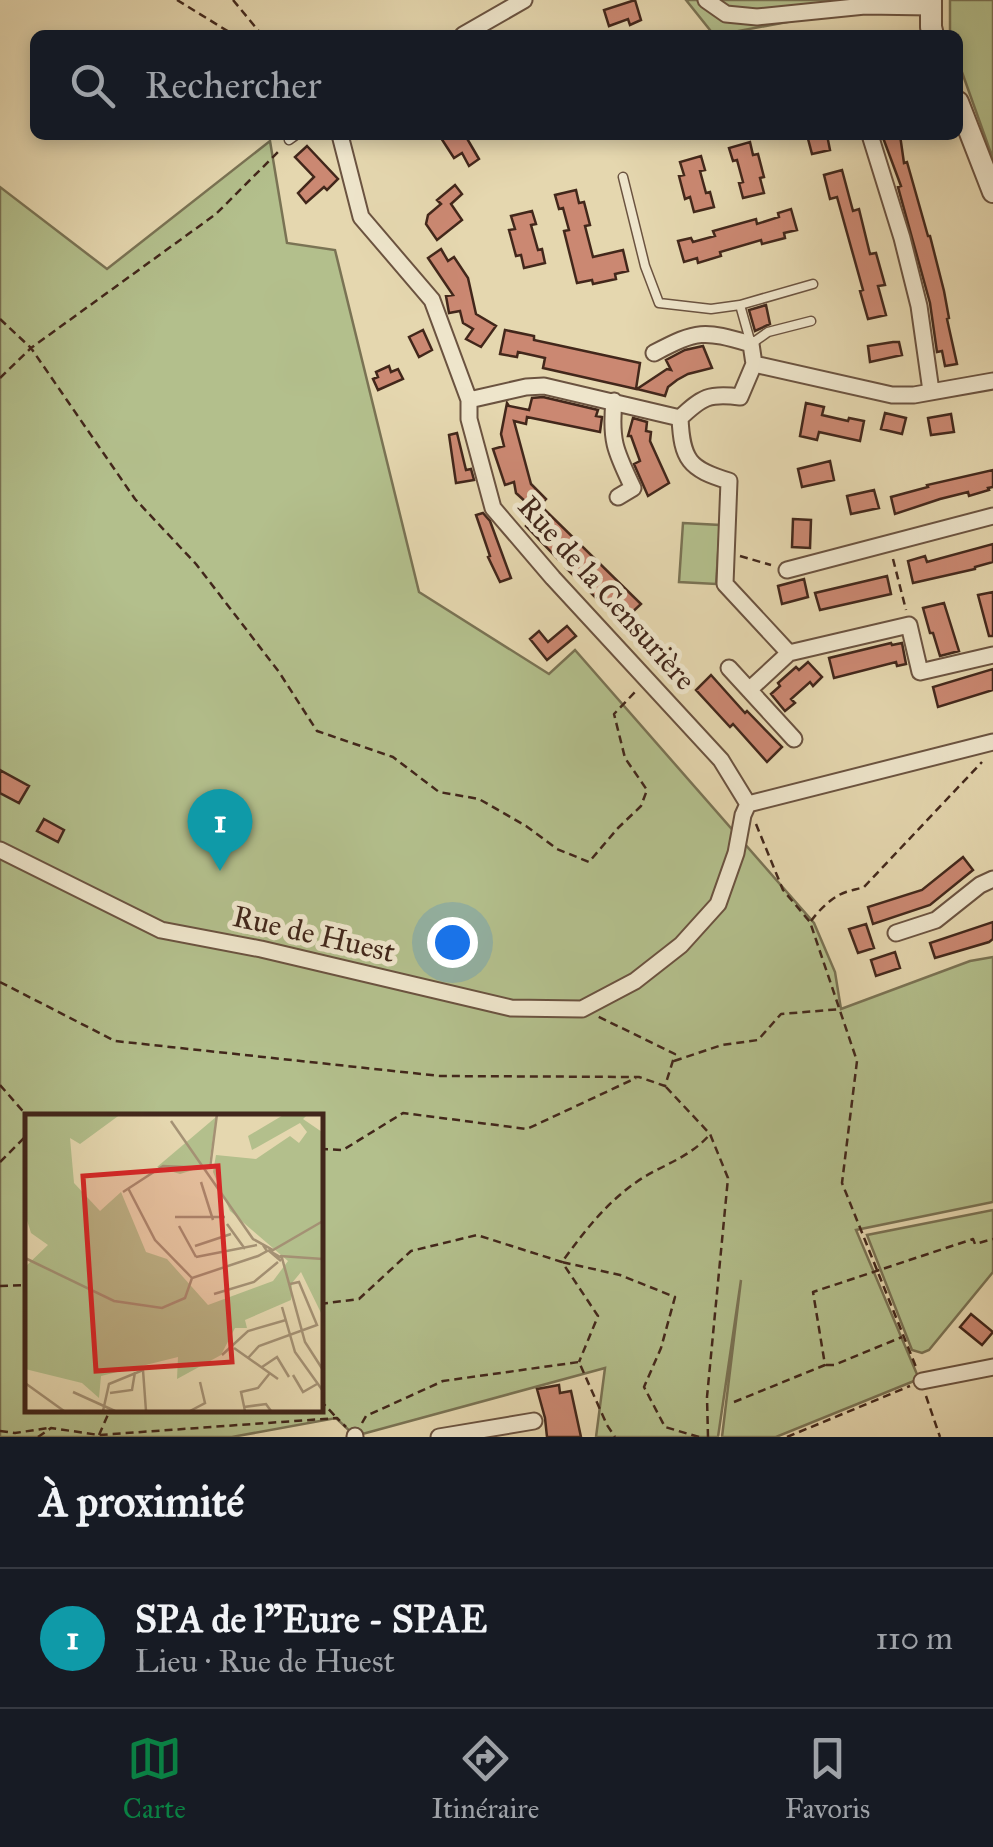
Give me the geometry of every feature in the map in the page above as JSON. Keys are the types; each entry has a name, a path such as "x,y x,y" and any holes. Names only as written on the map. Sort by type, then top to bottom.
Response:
{"street":[{"path":"472,30 524,0"},
{"path":"706,0 726,14 757,17 928,2 931,30"},
{"path":"963,115 993,192"},
{"name":"Rue de la Censurière","path":"341,140 361,217 432,300 468,400 469,420 493,508 721,760 748,804"},
{"path":"872,140 919,306 932,390"},
{"path":"654,353 685,336 709,333 751,344 754,364 740,397 704,397 680,418"},
{"path":"754,364 892,395 914,395 993,381"},
{"path":"468,400 544,386 680,418"},
{"path":"614,401 614,449 634,488 618,496"},
{"path":"680,418 688,462 706,474 730,481 725,584 789,652"},
{"path":"786,570 993,516"},
{"path":"749,690 789,652 909,624 920,672 993,655"},
{"path":"729,668 794,739"},
{"path":"748,804 993,742"},
{"name":"Rue de Huest","path":"0,850 161,930 261,949 511,1008 582,1009 635,981 681,944 718,904 748,804"},
{"path":"896,933 936,920 993,879"},
{"path":"922,1381 993,1367"},
{"path":"439,1437 534,1421"}],"lane":[{"path":"622,177 645,266 660,302 711,309 814,284"},
{"path":"740,305 751,344 768,332 811,322"}],"path":[{"path":"177,0 226,30"},
{"path":"234,0 258,30"},
{"path":"0,378 31,348 216,214 290,140"},
{"path":"0,319 31,348 135,499 196,564 279,672 317,731 393,757 439,792 479,799 556,849 589,862 641,806 647,790 625,758 614,714 647,679"},
{"path":"889,544 909,624"},
{"path":"726,552 786,570"},
{"path":"810,922 835,898 864,887 993,751"},
{"path":"748,804 783,890 810,922 857,1060 842,1182 922,1381 940,1437"},
{"path":"0,982 115,1042 440,1076 639,1076 665,1086 710,1134 728,1178 707,1398 708,1437"},
{"path":"582,1009 675,1054 665,1086"},
{"path":"673,1061 722,1045 758,1040 781,1014 841,1009"},
{"path":"322,1149 342,1150 403,1113 527,1129 639,1076"},
{"path":"0,1084 25,1114"},
{"path":"562,1262 610,1201 688,1153 710,1134"},
{"path":"0,1162 25,1137"},
{"path":"322,1304 358,1298 411,1250 477,1235 562,1262 620,1275 675,1297 644,1387 665,1426 699,1437"},
{"path":"825,1365 813,1292 972,1239 975,1244 993,1239"},
{"path":"562,1262 598,1316 579,1362 607,1426 616,1437"},
{"path":"0,1286 25,1285"},
{"path":"734,1402 904,1336"},
{"path":"322,1402 355,1436 366,1416 443,1382 579,1362"},
{"path":"787,1437 922,1381"},
{"path":"99,1435 109,1412"},
{"path":"0,1431 51,1428 99,1435 336,1418"},
{"path":"38,1437 51,1428"}],"green space":[{"path":"686,0 906,0 741,30 710,30"},
{"path":"950,0 993,0 993,159 963,75 963,30 950,30"},
{"path":"270,141 287,243 335,250 419,592 549,674 575,650 814,923 835,972 841,1009 970,961 993,957 993,1202 856,1230 919,1379 776,1437 722,1437 741,1280 718,1437 596,1437 605,1368 355,1436 336,1418 232,1437 0,1437 0,187 107,269"},
{"path":"683,523 720,525 716,584 679,582"},
{"path":"993,1210 993,1272 929,1350 912,1350 867,1235"}],"building":[{"path":"635,0 641,20 630,25 628,19 609,26 604,10"},
{"path":"442,140 468,140 479,159 469,166 462,153 454,158"},
{"path":"808,140 828,140 830,150 812,154"},
{"path":"884,140 901,140 904,163 907,162 944,291 957,364 945,366 942,351 937,352 930,303 898,187 901,186"},
{"path":"750,142 753,155 758,154 764,193 743,198 737,160 733,161 729,148"},
{"path":"307,146 338,179 306,203 298,193 314,177 295,157"},
{"path":"701,156 705,170 700,171 714,207 694,212 690,197 685,199 680,162"},
{"path":"842,170 853,211 859,209 870,254 876,253 885,285 878,286 886,315 868,319 837,197 830,199 824,175"},
{"path":"455,185 462,194 451,204 462,220 437,240 426,224 428,215 441,204 437,200"},
{"path":"576,190 590,225 585,226 593,257 623,250 628,271 615,274 616,279 577,283 564,231 569,230 555,195"},
{"path":"791,209 797,230 784,233 785,238 762,244 761,240 698,263 697,258 684,262 678,241 715,236 713,231 756,219 757,224"},
{"path":"532,211 536,224 531,225 545,263 524,268 521,255 516,256 509,230 515,229 511,216"},
{"path":"441,249 448,261 454,257 468,278 476,314 496,326 481,347 466,339 473,329 463,323 460,311 449,313 446,296 453,295 428,258"},
{"path":"766,305 770,324 755,331 749,310"},
{"path":"423,330 432,350 419,357 409,337"},
{"path":"505,330 640,363 636,389 543,368 545,358 518,352 517,357 500,354"},
{"path":"899,342 902,355 870,362 868,346"},
{"path":"703,346 712,368 677,380 665,396 637,389 671,370 666,360"},
{"path":"389,366 391,372 398,369 403,379 378,390 373,379 378,377 376,372"},
{"path":"532,398 598,410 596,416 602,417 600,432 527,417 526,424 514,421 531,484 546,499 540,505 641,604 624,620 603,597 599,601 566,568 571,566 566,556 558,559 526,526 534,518 524,509 528,504 516,493 514,482 505,485 493,449 504,446 501,434 507,403 529,410"},
{"path":"806,403 824,407 822,415 864,421 860,441 819,432 817,440 800,436"},
{"path":"885,413 906,418 902,434 881,429"},
{"path":"951,414 954,432 931,435 928,418"},
{"path":"633,418 647,422 646,431 651,432 650,441 669,483 648,496 634,464 640,461 628,436"},
{"path":"457,433 466,470 471,469 474,480 456,483 449,435"},
{"path":"830,461 834,480 802,487 798,469"},
{"path":"993,470 993,487 989,490 940,499 895,514 891,497"},
{"path":"874,490 879,508 851,514 847,496"},
{"path":"483,513 490,521 511,578 500,582 476,515"},
{"path":"793,519 811,520 810,548 792,547"},
{"path":"993,544 993,562 913,583 908,561 925,556 927,562"},
{"path":"887,576 891,594 820,610 815,593"},
{"path":"804,579 808,597 782,604 778,586"},
{"path":"993,592 993,636 989,636 978,595"},
{"path":"944,603 959,651 940,656 923,608"},
{"path":"567,626 576,636 547,660 530,639 539,631 548,642"},
{"path":"902,643 906,664 897,666 896,662 834,678 829,658"},
{"path":"808,662 822,677 791,699 795,703 785,711 771,694 796,667 799,670"},
{"path":"993,669 993,690 938,707 933,687"},
{"path":"711,675 782,747 767,762 696,690"},
{"path":"0,770 29,786 19,803 0,793"},
{"path":"44,819 64,830 58,842 37,831"},
{"path":"963,857 973,870 930,905 873,924 868,907 922,890"},
{"path":"993,922 993,939 989,942 935,958 930,943"},
{"path":"866,924 874,948 858,953 849,929"},
{"path":"895,952 900,968 876,976 871,960"},
{"path":"971,1314 993,1332 982,1345 960,1327"},
{"path":"559,1385 560,1393 571,1391 581,1437 547,1437 537,1389"}],"place":[{"name":"SPA de l\"Eure - SPAE","path":"220,871"}]}
